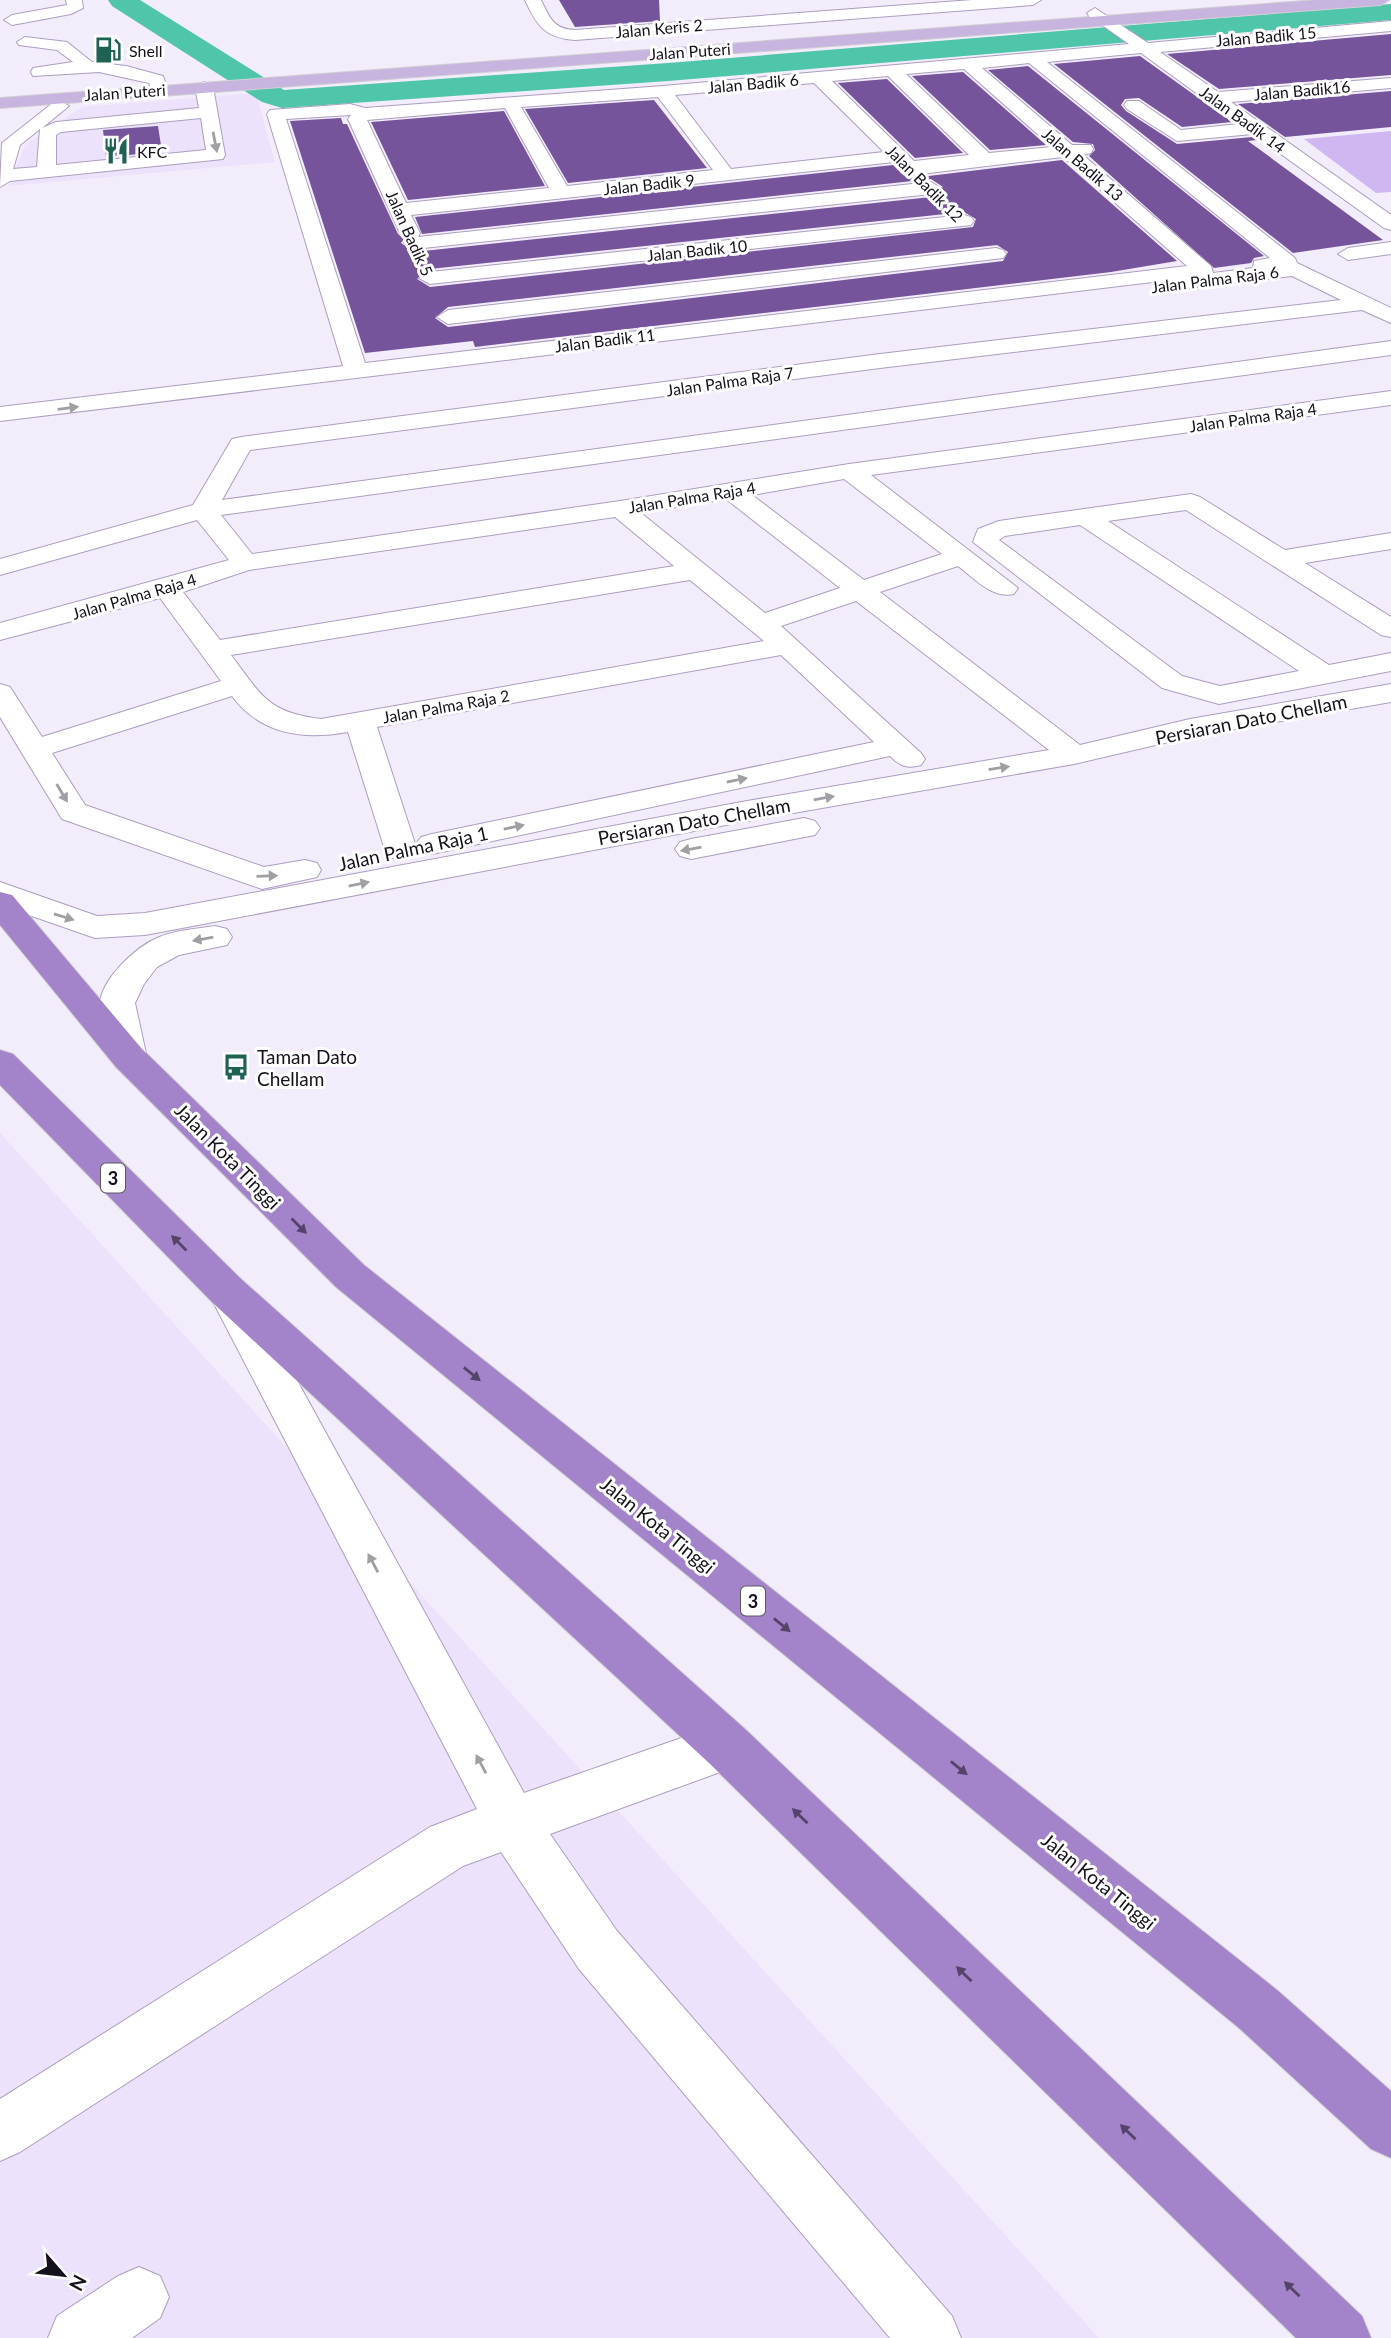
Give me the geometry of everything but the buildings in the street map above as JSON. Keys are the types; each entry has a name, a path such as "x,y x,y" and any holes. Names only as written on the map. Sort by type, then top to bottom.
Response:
{"highway":[{"name":"Jalan Kota Tinggi","path":"0,903 128,1058 351,1276 1258,2009 1391,2129"},
{"name":"3","path":"0,1063 227,1292 727,1746 1340,2338"}],"main road":[{"name":"Jalan Puteri","path":"601,53 774,36 1104,19 1267,0"},
{"name":"Jalan Puteri","path":"0,91 213,83 290,75 1381,0"},
{"name":"Jalan Puteri","path":"0,103 158,85"}],"street":[{"path":"11,13 29,17 71,9 75,8 74,0"},
{"name":"Jalan Keris 2","path":"542,9 547,29 557,34 1032,0"},
{"path":"747,1 774,36"},
{"name":"Jalan Badik 14","path":"1104,19 1391,225"},
{"name":"Jalan Badik 15","path":"1138,44 1387,29"},
{"path":"24,42 61,45 85,64"},
{"name":"Jalan Badik 6","path":"356,371 276,114 350,109 365,113 663,91 1031,57 1138,44"},
{"path":"1069,53 1089,69"},
{"path":"1031,57 1142,144"},
{"name":"Jalan Badik 13","path":"967,63 1201,268"},
{"path":"39,72 85,64 119,68 158,85"},
{"path":"1172,68 1199,66"},
{"path":"892,70 984,159"},
{"name":"Jalan Badik 12","path":"818,77 1032,290"},
{"path":"0,176 200,159 218,153 208,112 213,83"},
{"name":"Jalan Badik16","path":"1213,98 1391,83"},
{"path":"663,91 726,175"},
{"path":"1119,93 1177,136 1256,128"},
{"path":"0,181 11,143 50,116 69,96"},
{"path":"510,102 561,193"},
{"path":"46,172 49,130 208,112"},
{"name":"Jalan Badik 5","path":"365,113 358,119 464,357"},
{"path":"188,114 200,159"},
{"path":"88,124 88,168"},
{"name":"Jalan Badik 9","path":"400,210 726,175 984,159 1142,144"},
{"name":"Jalan Badik 11","path":"0,414 38,412 464,357 1201,268 1288,262 1142,144"},
{"path":"665,182 764,321"},
{"path":"414,243 931,188"},
{"path":"1370,209 1391,207"},
{"name":"Jalan Badik 10","path":"430,278 964,221"},
{"path":"1348,254 1391,248"},
{"path":"448,317 996,254"},
{"name":"Jalan Palma Raja 6","path":"616,425 857,331 1122,300 1296,269 1362,304 1391,316"},
{"path":"1122,300 1245,418"},
{"name":"Jalan Palma Raja 7","path":"237,426 616,425 880,361 1362,304"},
{"path":"857,331 937,434"},
{"path":"203,510 237,426 234,402 254,394 616,425 937,434 1200,373 1391,348"},
{"name":"Jalan Palma Raja 4","path":"616,425 731,491 849,471 937,434 1245,418 1391,398"},
{"path":"1358,403 1383,423"},
{"path":"0,430 42,425"},
{"path":"0,567 203,510 616,425"},
{"name":"Jalan Palma Raja 4","path":"0,632 166,588 245,563 620,509 616,425"},
{"path":"849,471 1172,714"},
{"path":"731,491 1074,755"},
{"path":"1391,629 1200,505 1182,502 999,529 987,535 986,542 1172,682 1219,695 1391,662"},
{"path":"620,509 786,645 941,790"},
{"path":"203,510 245,563"},
{"path":"1086,518 1324,675"},
{"path":"1281,559 1391,541"},
{"path":"760,624 961,556"},
{"path":"212,650 695,571"},
{"name":"Jalan Palma Raja 2","path":"166,588 256,708 284,723 321,729 786,645"},
{"path":"35,749 238,685"},
{"name":"Persiaran Dato Chellam","path":"128,1058 117,1003 145,959 170,945 941,790 1074,755 1172,714 1391,693"},
{"name":"Jalan Palma Raja 1","path":"0,694 73,812 262,878 896,746"},
{"name":"Persiaran Dato Chellam","path":"0,893 95,927 145,924 1391,716"},
{"path":"360,722 401,850"},
{"path":"227,1292 513,1824 598,1950 930,2338"},
{"path":"0,2132 448,1845 727,1746"},
{"path":"79,2338 139,2298"}],"shaded area":[{"path":"256,93 275,162 8,186 25,145 82,107"},
{"path":"1391,131 1391,192 1376,193 1304,139"},
{"path":"0,1133 1099,2338 0,2338"}],"waterway":[{"path":"121,0 273,96 282,99 668,72 1391,12"}],"place":[{"name":"Shell","path":"108,50"},
{"name":"KFC","path":"116,151"},
{"name":"Taman Dato Chellam","path":"236,1067"}]}
